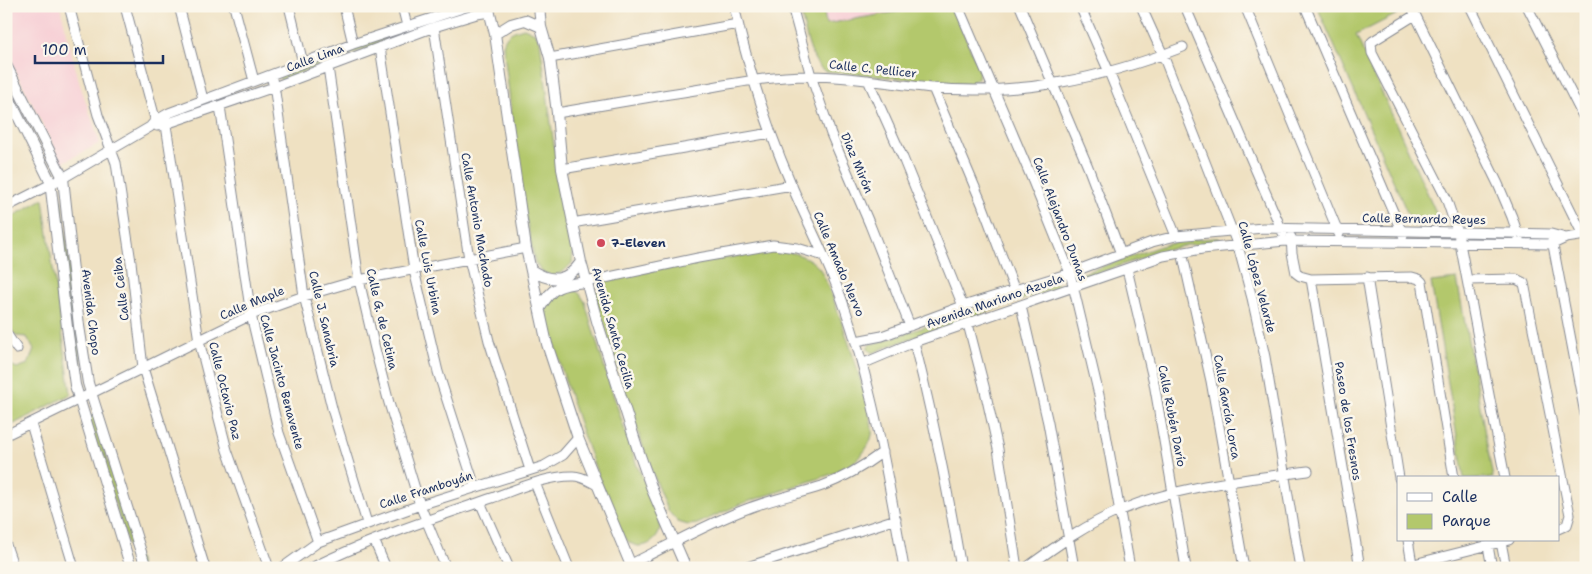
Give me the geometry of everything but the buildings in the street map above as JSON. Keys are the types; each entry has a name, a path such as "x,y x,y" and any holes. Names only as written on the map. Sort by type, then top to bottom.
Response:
{"street":[{"name":"Calle Ceiba","path":"69,6 98,115 116,163 131,262 143,368 205,568"},
{"name":"Calle Octavio Paz","path":"124,6 157,125 199,341 227,450 269,568"},
{"path":"179,6 203,99"},
{"path":"234,6 254,81"},
{"path":"289,6 303,63"},
{"path":"344,6 354,44"},
{"path":"402,6 407,26"},
{"name":"Calle Lima","path":"157,125 169,113 203,99 354,44 469,6"},
{"name":"Avenida Santa Cecilia","path":"539,6 541,27 550,58 562,170 572,223 596,321 653,492 686,568"},
{"name":"Calle Amado Nervo","path":"734,6 752,80 771,133 841,297 856,341 883,452 904,568"},
{"name":"Diaz Mirón","path":"792,6 811,76 831,134 870,224 910,326"},
{"name":"Calle Alejandro Dumas","path":"958,6 1070,273 1099,395 1130,568"},
{"path":"1020,6 1088,167 1121,254"},
{"path":"1080,6 1176,236"},
{"name":"Calle López Velarde","path":"1141,6 1163,55 1234,231 1252,298 1264,357 1300,568"},
{"path":"1185,6 1286,229 1296,273 1311,279 1367,277 1412,277 1419,279 1424,288 1454,476"},
{"path":"1245,6 1339,230 1340,241"},
{"path":"1305,6 1406,242"},
{"path":"1411,6 1498,184 1520,243"},
{"path":"1470,6 1585,235"},
{"path":"1527,6 1586,122"},
{"name":"Calle Lima","path":"6,207 51,185 157,125 220,106 434,27 489,9"},
{"path":"489,9 495,34 526,248 548,344 578,438 632,566 709,525 750,508 806,491 840,478 857,470 883,452"},
{"path":"1415,15 1373,41 1371,43 1372,53 1446,198 1458,232 1505,476"},
{"path":"495,34 511,24 525,20 541,27"},
{"path":"550,58 738,24"},
{"name":"Calle Antonio Machado","path":"434,27 469,258 489,341 530,470"},
{"name":"Calle C. Pellicer","path":"557,112 752,80 811,76 868,80 933,88 993,90 1053,85 1109,72 1183,47"},
{"name":"Calle Luis Urbina","path":"380,48 414,270 438,372 475,487"},
{"name":"Avenida Chopo","path":"6,65 63,178 79,326 88,383 146,568"},
{"name":"Calle G. de Cetina","path":"328,66 359,280 389,403 420,505 446,568"},
{"name":"Calle J. Sanabria","path":"271,75 304,296 333,412 367,523"},
{"path":"868,80 906,166 963,306"},
{"path":"933,88 982,204 1015,291"},
{"name":"Avenida Chopo","path":"6,92 51,185 75,385 131,568"},
{"name":"Calle Jacinto Benavente","path":"220,106 251,315 279,433 318,542"},
{"path":"562,170 771,133"},
{"path":"572,223 792,185"},
{"name":"Avenida Mariano Azuela","path":"856,341 882,336 963,306 1070,273 1176,236 1263,228 1286,229"},
{"name":"Calle Bernardo Reyes","path":"1286,229 1517,233 1552,239"},
{"name":"Calle Bernardo Reyes","path":"1289,241 1520,243 1585,235"},
{"path":"1552,239 1586,419"},
{"name":"Avenida Mariano Azuela","path":"862,364 914,342 1163,256 1182,252 1289,241"},
{"path":"540,308 547,295 555,288 698,258 773,245 797,248 824,256"},
{"name":"Calle Maple","path":"7,433 31,424 251,315 304,296 359,280 526,248"},
{"name":"Calle García Lorca","path":"1182,252 1211,382 1244,568"},
{"path":"531,270 545,278 558,279 571,272 581,262"},
{"name":"Calle Rubén Darío","path":"1127,269 1154,383 1186,568"},
{"path":"1367,277 1398,476"},
{"path":"1468,280 1516,278 1524,283 1570,515 1566,525 1560,529"},
{"name":"Paseo de los Fresnos","path":"1311,279 1360,568"},
{"path":"1021,306 1048,424 1074,568"},
{"path":"968,324 998,450 1017,568"},
{"path":"6,333 17,348"},
{"path":"914,342 931,407 945,473 961,568"},
{"path":"31,424 74,568"},
{"name":"Calle Framboyán","path":"282,568 318,542 367,523 554,461 571,448 578,438"},
{"path":"1026,568 1069,537 1121,510 1174,492 1228,481 1308,471"},
{"path":"311,568 327,564 374,540 426,520 535,483 562,476 574,476 584,478 597,486"},
{"path":"535,483 569,568"},
{"path":"480,502 509,568"},
{"path":"744,568 896,519"},
{"path":"374,540 386,568"},
{"path":"1408,542 1412,564"},
{"path":"1464,542 1466,551"},
{"path":"1398,568 1502,542"},
{"path":"1505,542 1506,568"},
{"path":"6,545 14,568"},
{"path":"1488,546 1492,568"}],"shaded area":[{"path":"6,6 60,6 79,82 100,143 62,163 6,52"},
{"path":"823,6 901,6 902,11 826,24"}],"green space":[{"path":"799,6 823,6 826,24 901,11 901,6 952,6 979,69 978,78 969,84 825,71 819,67 811,51"},
{"path":"1317,6 1394,6 1397,14 1356,35 1439,219 1409,217"},
{"path":"429,20 431,25 280,80 279,76"},
{"path":"524,28 535,33 540,41 557,168 573,252 572,263 563,272 552,276 541,271 535,263 523,203 503,45 510,33"},
{"path":"43,199 71,394 10,426 6,419 6,363 17,368 28,364 34,350 27,337 16,336 6,322 6,220"},
{"path":"61,200 84,385 78,388 55,201"},
{"path":"1219,238 1220,240 1216,242 1187,245 1163,251 1083,278 1080,277 1081,274 1161,246 1186,240"},
{"path":"774,250 786,251 810,260 819,268 825,279 842,323 860,379 867,404 872,435 868,446 861,455 844,470 741,504 697,524 688,525 678,522 669,512 651,469 632,415 597,301 597,293 601,284 607,278"},
{"path":"1457,279 1493,476 1464,476 1431,282"},
{"path":"1055,283 1058,284 1058,287 873,353 868,350 870,344"},
{"path":"572,288 580,294 585,302 636,463 659,517 660,529 658,534 652,542 642,546 637,546 626,540 609,504 570,397 546,315 545,305 555,291"},
{"path":"94,416 141,568 135,568 88,417"}],"place":[{"name":"7-Eleven","path":"601,243"}]}
